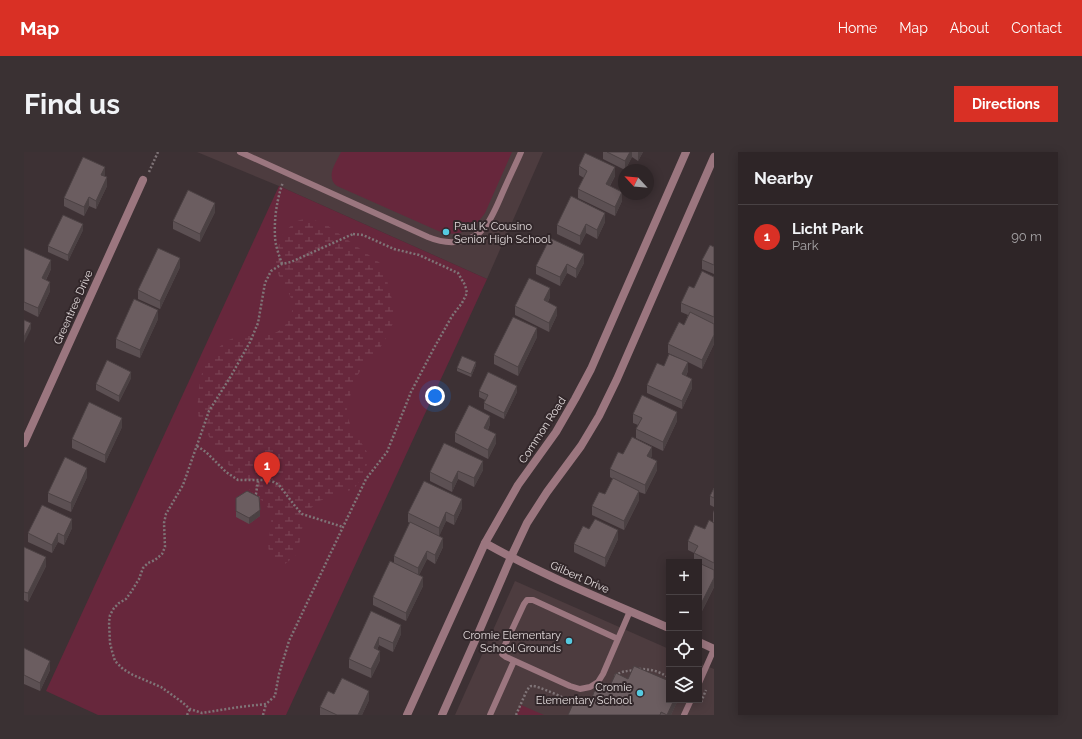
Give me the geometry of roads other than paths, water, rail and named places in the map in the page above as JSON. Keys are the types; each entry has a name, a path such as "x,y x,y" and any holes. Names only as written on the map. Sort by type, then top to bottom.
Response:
{"street":[{"name":"Common Road","path":"407,715 484,543 518,485 556,432 591,369 686,152"},
{"path":"442,715 527,523 547,492 581,446 599,416 617,379 714,157"},
{"name":"Greentree Drive","path":"24,443 143,180"},
{"name":"Gilbert Drive","path":"484,543 543,573 666,627"},
{"path":"702,643 714,649"}],"lane":[{"path":"240,152 428,237 438,241 460,242 473,238 484,228 492,217 521,152"},
{"path":"618,638 533,600 527,600 502,654 514,661 580,690 590,687 598,682 603,674 630,611"},
{"path":"702,676 714,649"},
{"path":"490,715 514,661"},
{"path":"684,715 690,703"}],"place":[{"name":"Paul K. Cousino Senior High School","path":"446,232"},
{"name":"Licht Park","path":"267,485"},
{"name":"Cromie Elementary School Grounds","path":"569,641"},
{"name":"Cromie Elementary School","path":"640,693"}]}
